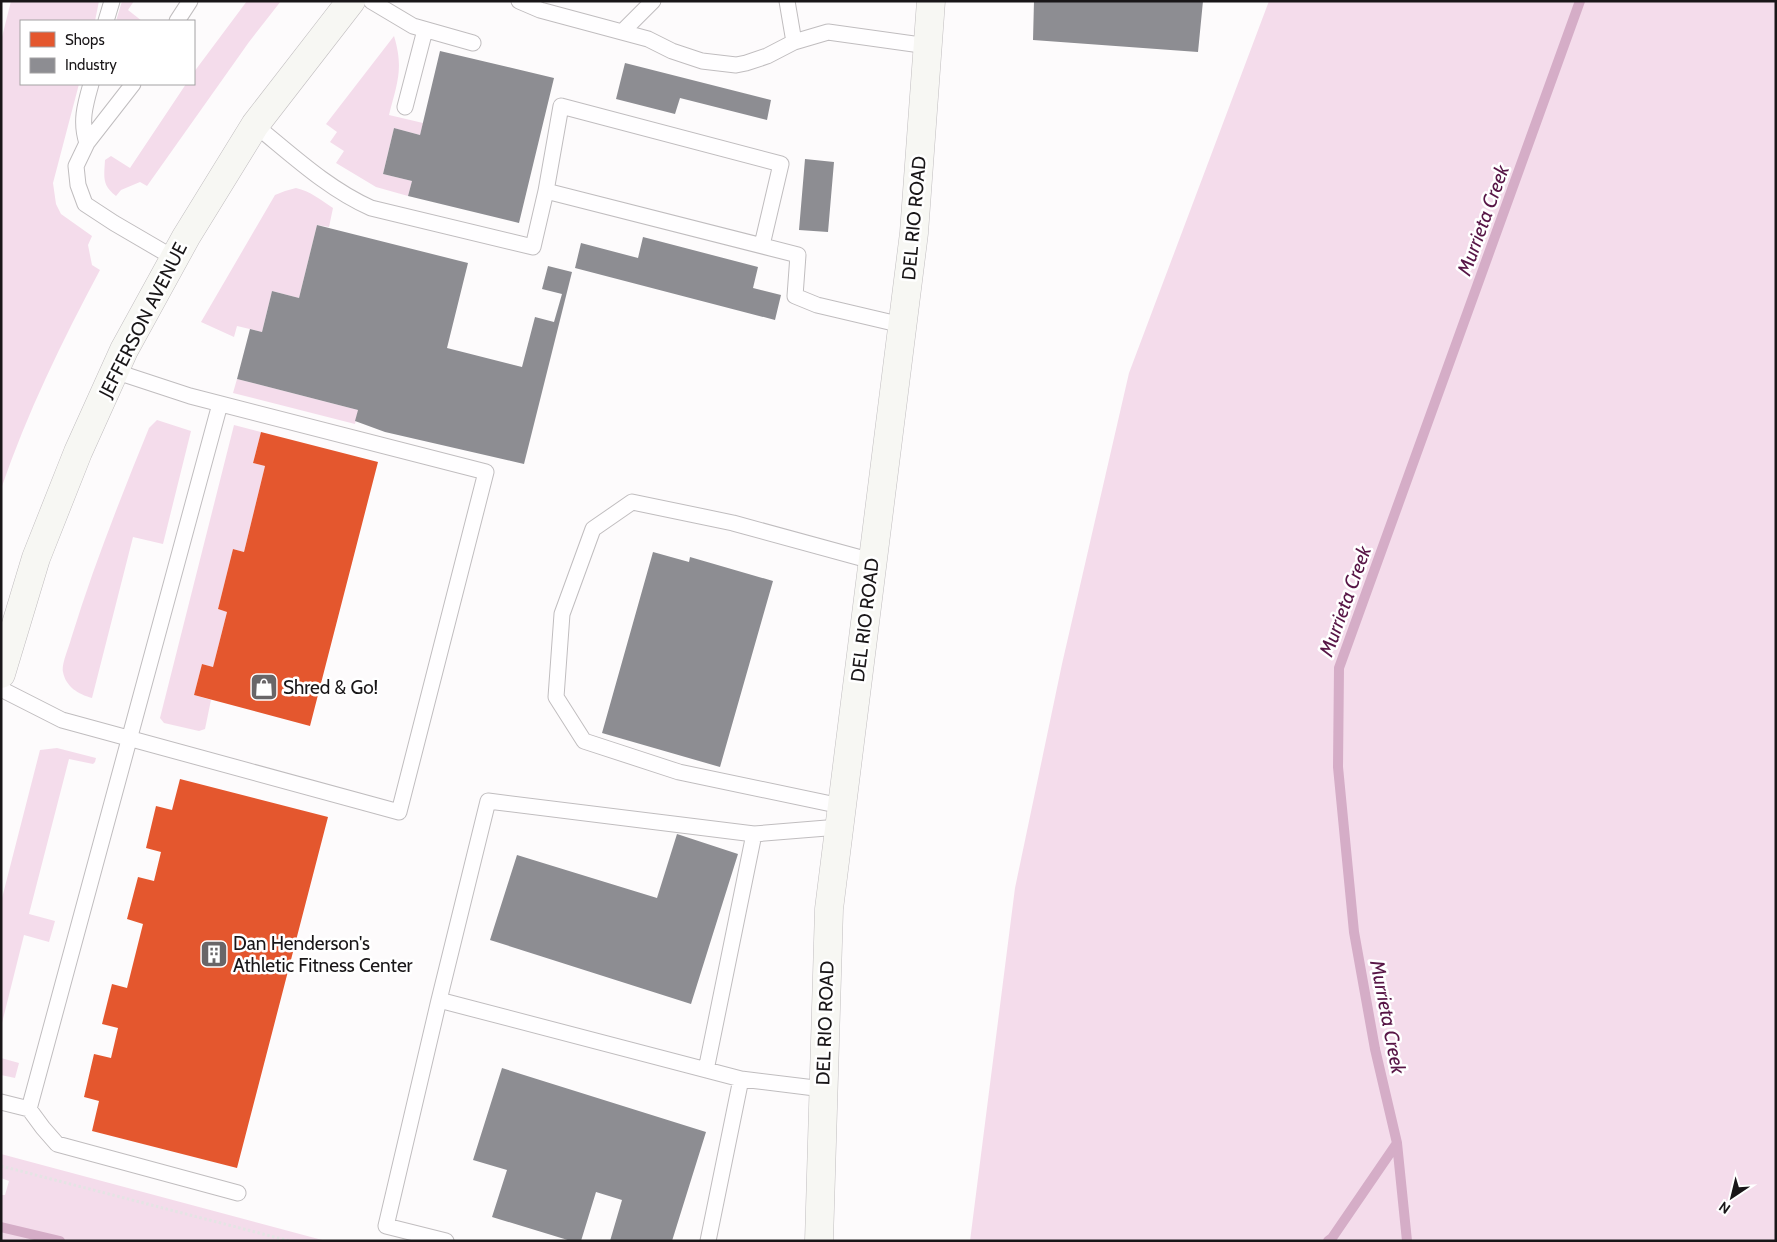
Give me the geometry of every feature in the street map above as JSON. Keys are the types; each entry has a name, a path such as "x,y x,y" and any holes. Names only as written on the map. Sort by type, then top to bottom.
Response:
{"street":[{"name":"JEFFERSON AVENUE","path":"1,674 36,558 78,452 124,350 186,237 255,125 351,1"},
{"name":"DEL RIO ROAD","path":"819,1241 828,910 914,233 931,1"}],"lane":[{"path":"106,20 112,1"},
{"path":"177,20 190,1"},
{"path":"371,1 413,26 473,43"},
{"path":"519,1 540,10 648,39 688,58 702,61 746,63 767,56 794,42 828,32 928,46"},
{"path":"622,32 653,1"},
{"path":"787,1 794,42"},
{"path":"406,106 425,30"},
{"path":"88,143 84,133 83,116 91,85"},
{"path":"132,85 88,143 76,166 78,185 85,204 174,258"},
{"path":"255,125 307,168 355,201 371,208 533,247 546,191 560,106 781,164 762,245"},
{"path":"546,191 798,255 795,296 817,305 902,326"},
{"path":"1,689 62,720 398,812 486,472 190,396 114,371"},
{"path":"29,1109 220,404"},
{"path":"840,816 679,772 584,741 556,698 562,614 593,530 632,502 733,523 872,560"},
{"path":"446,1241 386,1226 488,801 754,834 840,816"},
{"path":"706,1070 754,834"},
{"path":"439,1000 741,1079 824,1089"},
{"path":"708,1241 741,1079"},
{"path":"1,1102 29,1109 57,1144 238,1193"}],"path":[{"path":"1,1166 290,1241"}],"shaded area":[{"path":"11,1 99,1 95,20 20,20 20,85 79,85 53,183 56,204 61,214 92,236 88,245 92,265 100,270 46,378 22,433 1,489 1,41"},
{"path":"122,1 134,1 128,10 141,20 116,20"},
{"path":"247,1 281,1 249,42 147,186 140,182 121,190 116,196 106,185 105,160 111,156 130,168 185,85 195,85 195,71"},
{"path":"1269,1 1776,1 1776,1241 970,1241 1015,888 1062,664 1129,373"},
{"path":"394,36 399,67 397,85 389,115 423,123 420,135 394,128 383,174 412,181 408,196 376,187 336,163 344,151 330,142 337,132 326,124"},
{"path":"296,188 311,194 333,208 329,227 317,225 299,298 272,291 262,332 237,326 234,337 201,322 275,195"},
{"path":"237,379 358,410 355,424 233,393"},
{"path":"157,420 191,431 163,544 133,537 92,698 77,692 70,686 63,672 64,661 118,506 149,428"},
{"path":"234,425 261,432 253,463 265,466 244,552 233,549 218,609 227,612 213,667 202,664 194,695 211,700 205,729 199,731 164,723 160,718"},
{"path":"57,748 96,758 93,764 69,759 29,914 55,921 49,942 24,935 1,1027 1,902 40,750"},
{"path":"1,1058 19,1063 15,1078 1,1075"},
{"path":"1,1154 326,1241 1,1241 1,1195 5,1195 9,1181 1,1178"}],"building: Shops":[{"path":"261,432 378,462 310,726 194,695 202,664 213,667 227,612 218,609 233,549 244,552 265,466 253,463"},
{"name":"Dan Henderson's Athletic Fitness Center","path":"180,779 328,817 237,1168 92,1131 99,1101 84,1097 94,1054 111,1058 118,1028 102,1024 112,984 127,988 143,924 127,919 138,877 154,881 161,852 146,848 156,806 172,810"}],"building: Industry":[{"path":"1034,1 1203,1 1198,52 1033,40"},
{"path":"440,51 554,78 519,223 408,196 412,181 383,174 394,128 420,135"},
{"path":"625,63 771,100 767,120 680,98 675,114 616,99"},
{"path":"805,159 834,162 828,232 799,230"},
{"path":"317,225 468,263 447,348 522,367 535,317 554,322 562,294 542,289 548,266 572,272 524,464 385,432 355,421 358,410 237,379 250,329 262,332 272,291 299,298"},
{"path":"643,237 758,267 753,288 781,295 775,320 575,268 581,243 638,258"},
{"path":"653,552 689,562 690,557 773,581 720,767 602,733"},
{"path":"677,834 738,854 691,1004 490,940 517,855 657,898"},
{"path":"502,1068 706,1132 672,1241 610,1241 622,1200 596,1192 581,1241 571,1241 492,1217 507,1170 473,1160"}],"waterway":[{"name":"Murrieta Creek","path":"1407,1241 1397,1143 1375,1049 1354,932 1338,767 1339,668 1580,1"},
{"path":"1328,1241 1332,1238 1397,1143"},
{"path":"1,1227 60,1241"}],"place":[{"name":"Shred & Go!","path":"264,687"},
{"name":"Dan Henderson's Athletic Fitness Center","path":"214,954"}]}
